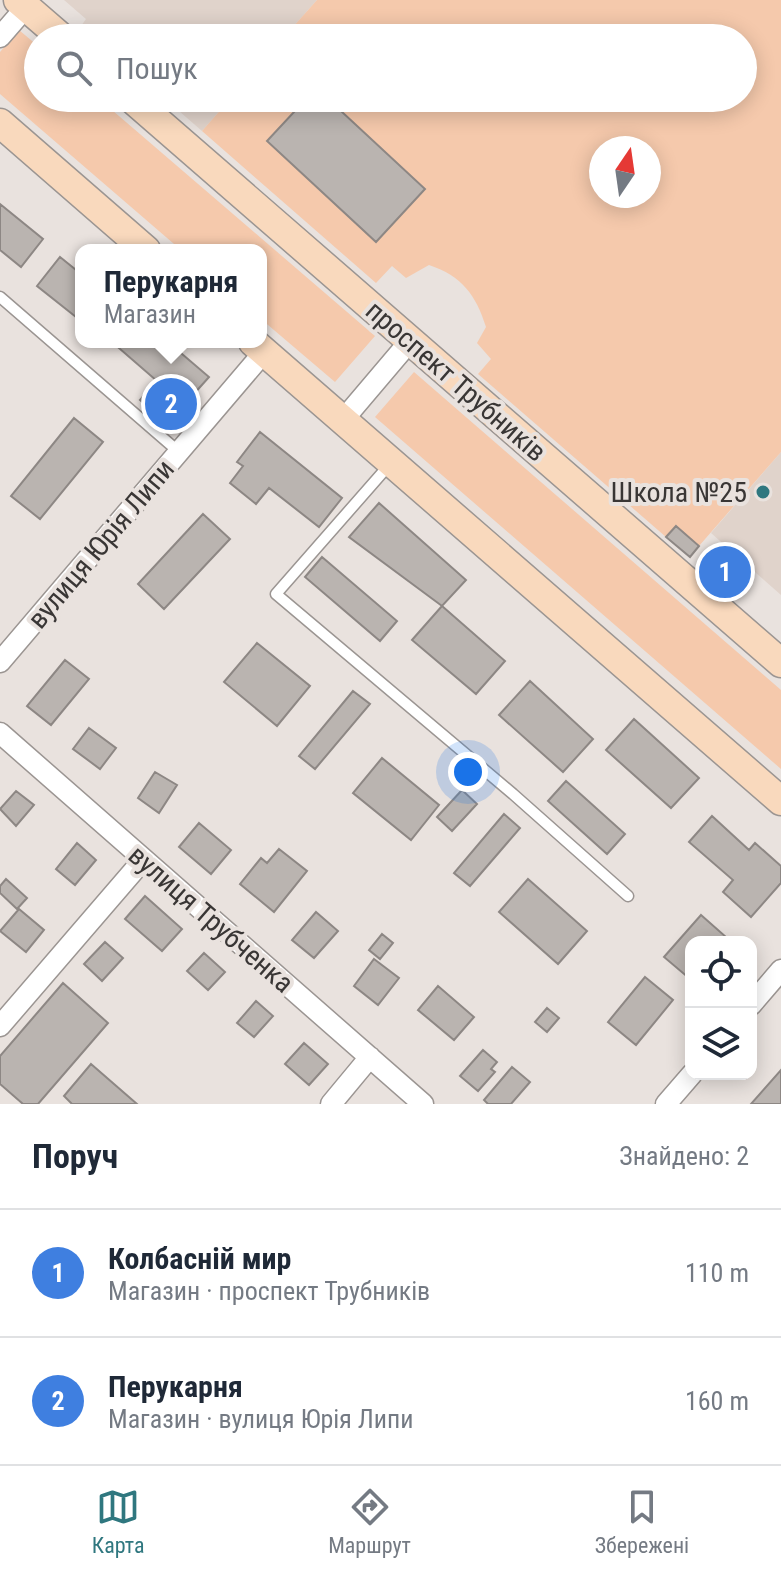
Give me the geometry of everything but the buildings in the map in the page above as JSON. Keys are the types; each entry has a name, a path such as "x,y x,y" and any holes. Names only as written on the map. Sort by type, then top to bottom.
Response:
{"main road":[{"path":"22,4 46,24"},
{"name":"проспект Трубників","path":"147,112 781,663"},
{"path":"0,123 139,244"},
{"path":"260,348 781,801"}],"street":[{"path":"0,37 22,4"},
{"path":"343,420 410,341"},
{"name":"вулиця Юрія Липи","path":"0,662 179,452 258,348"},
{"name":"вулиця Трубченка","path":"0,733 423,1104"},
{"path":"0,1026 143,860"},
{"path":"757,998 781,970"},
{"path":"331,1104 370,1057"},
{"path":"666,1104 687,1080"}],"lane":[{"path":"0,297 179,452"},
{"path":"392,463 276,594 628,896"}],"shaded area":[{"path":"64,0 317,0 296,24 82,24 86,19"},
{"path":"317,0 781,0 781,452 699,546 676,526 666,537 478,374 491,359 477,343 486,327 478,305 459,281 429,265 406,278 392,266 376,283 202,131 219,112 757,112 757,24 296,24"},
{"path":"19,30 24,34 24,112 114,112 375,336 335,382 267,324 267,244 174,244 0,94 0,52"},
{"path":"180,112 219,112 202,131"},
{"path":"414,372 781,690 781,769 375,417"},
{"name":"Школа №25","path":"781,452 781,595 711,533"}],"place":[{"name":"Перукарня","path":"171,404"},
{"name":"Школа №25","path":"763,492"},
{"name":"Колбасній мир","path":"725,572"}]}
